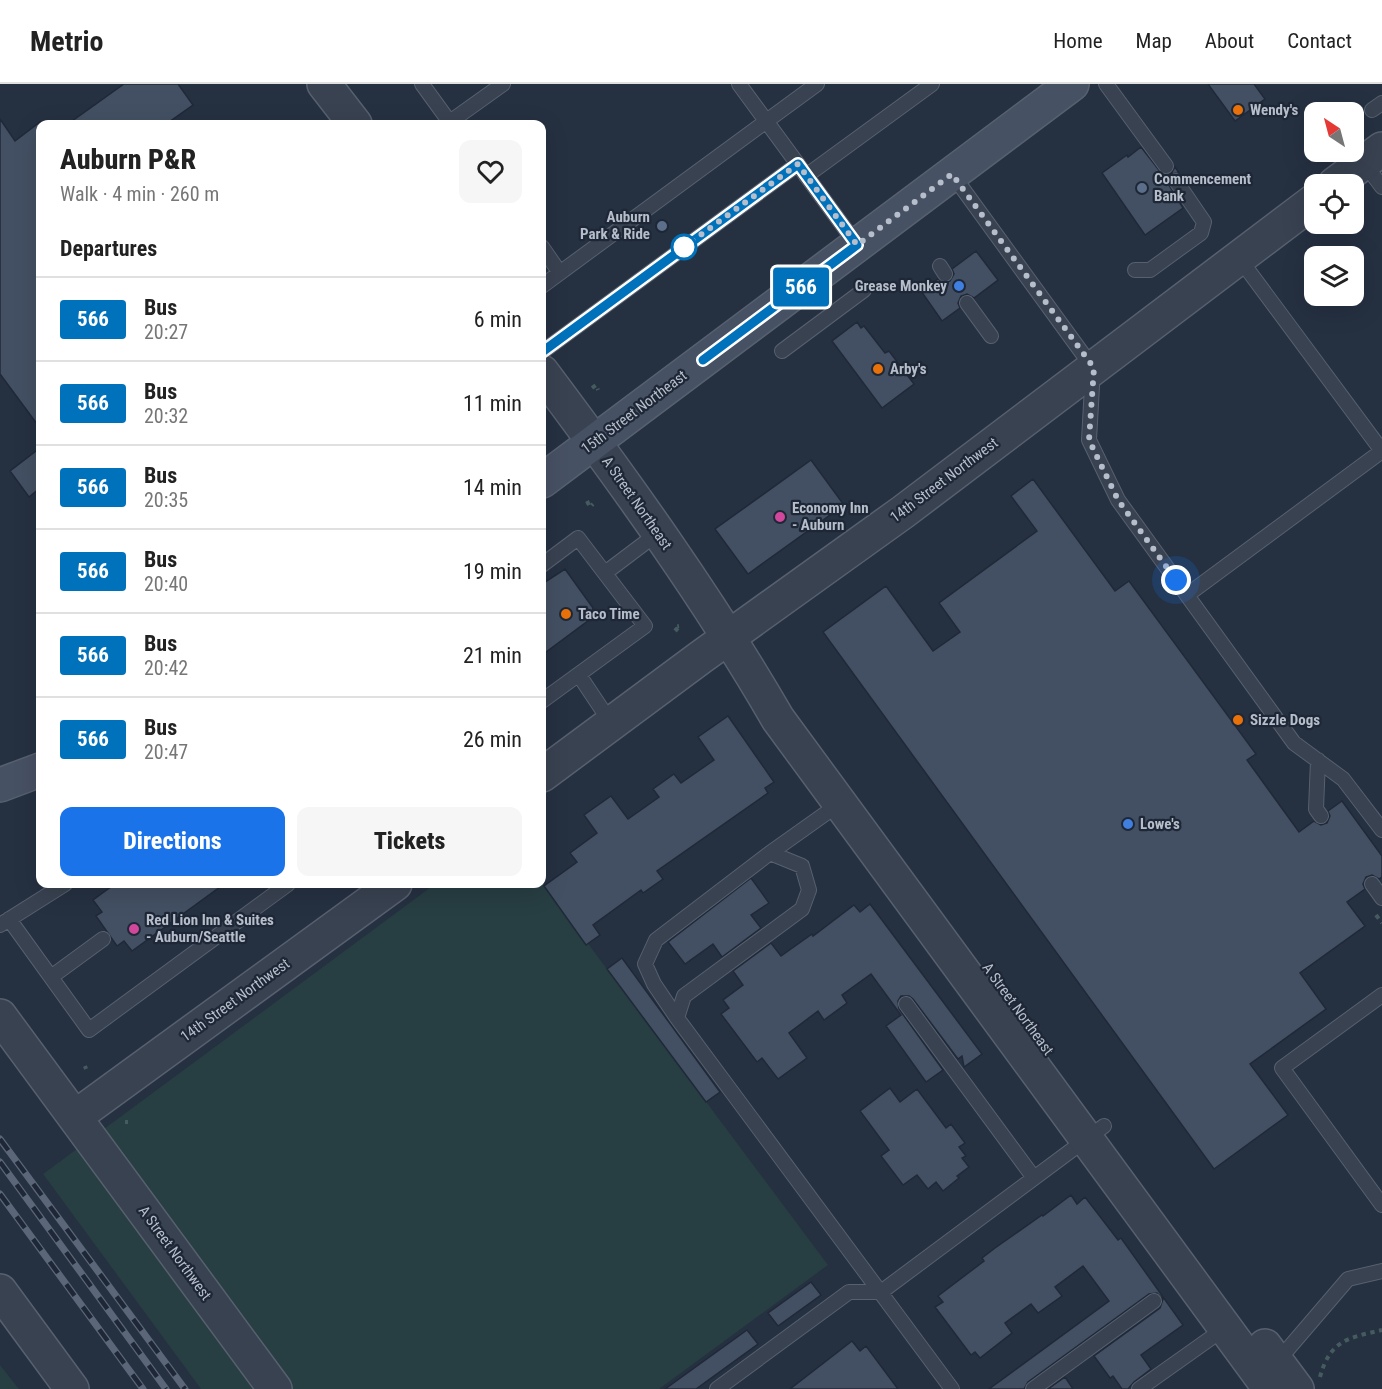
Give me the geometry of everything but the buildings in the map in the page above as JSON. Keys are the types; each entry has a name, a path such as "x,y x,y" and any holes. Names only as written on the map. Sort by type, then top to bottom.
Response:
{"main road":[{"name":"15th Street Northeast","path":"546,478 1072,84"},
{"path":"0,785 36,772"}],"street":[{"path":"324,84 352,120"},
{"path":"1358,174 1376,166"},
{"name":"14th Street Northwest","path":"546,772 903,512 1304,209"},
{"name":"A Street Northeast","path":"546,377 594,441 729,637 777,719 839,804 1095,1133 1225,1328 1269,1375 1308,1385"},
{"name":"A Street Northeast","path":"729,637 797,708 1095,1133 1269,1375"},
{"name":"14th Street Northwest","path":"75,1117 390,888"},
{"name":"A Street Northwest","path":"0,1016 275,1389"},
{"path":"0,1291 66,1387"}],"lane":[{"path":"422,84 447,120"},
{"path":"455,120 502,84"},
{"path":"739,84 857,245"},
{"path":"546,283 818,84"},
{"path":"807,176 932,84"},
{"path":"1106,84 1166,166"},
{"path":"546,349 798,164"},
{"path":"952,174 1094,368 1089,440 1118,500 1294,743 1343,779 1382,830"},
{"path":"1135,270 1150,270 1200,233 1204,222 1176,181"},
{"path":"546,254 560,273"},
{"path":"1187,595 1382,451 1239,258"},
{"path":"782,351 864,290"},
{"path":"967,303 991,336"},
{"path":"605,573 658,533"},
{"path":"546,562 578,538 645,626 579,675 546,695"},
{"path":"579,675 612,723"},
{"path":"1318,760 1316,809 1321,816"},
{"path":"839,804 770,853 656,940 645,964 654,984 677,1018 952,1389"},
{"path":"677,1018 684,996 802,909 809,890 802,866 770,853"},
{"path":"1372,884 1382,898"},
{"path":"59,888 4,922 51,977 89,1030 283,888"},
{"path":"51,977 103,939"},
{"path":"1382,995 1282,1068 1382,1205"},
{"path":"906,1005 1034,1178"},
{"path":"717,1389 849,1292 881,1292 1095,1133"},
{"path":"1269,1375 1348,1279 1382,1271"},
{"path":"1033,1389 1154,1301"},
{"path":"1139,1389 1225,1328"}],"path":[{"path":"592,388 596,385 598,390"},
{"path":"587,501 590,507 593,504"},
{"path":"1308,1385 1339,1343 1382,1330"}],"green space":[{"path":"546,887 828,1265 659,1389 201,1389 43,1174 430,888"},
{"path":"0,1365 19,1389 0,1389"}],"railway":[{"path":"0,1139 185,1389"},
{"path":"0,1162 166,1389"},
{"path":"0,1194 143,1389"}],"bus line":[{"name":"566","path":"546,349 798,164 857,245 703,360"}],"place":[{"name":"Wendy's","path":"1238,110"},
{"name":"Commencement Bank","path":"1142,188"},
{"name":"Auburn Park & Ride","path":"662,226"},
{"name":"Grease Monkey","path":"959,286"},
{"name":"Arby's","path":"878,369"},
{"name":"Economy Inn - Auburn","path":"780,517"},
{"name":"Taco Time","path":"566,614"},
{"name":"Sizzle Dogs","path":"1238,720"},
{"name":"Lowe's","path":"1128,824"},
{"name":"Red Lion Inn & Suites - Auburn/Seattle","path":"134,929"}],"route":[{"path":"684,247 798,164 857,245 952,174 1094,368 1089,440 1118,500 1176,580"}]}
